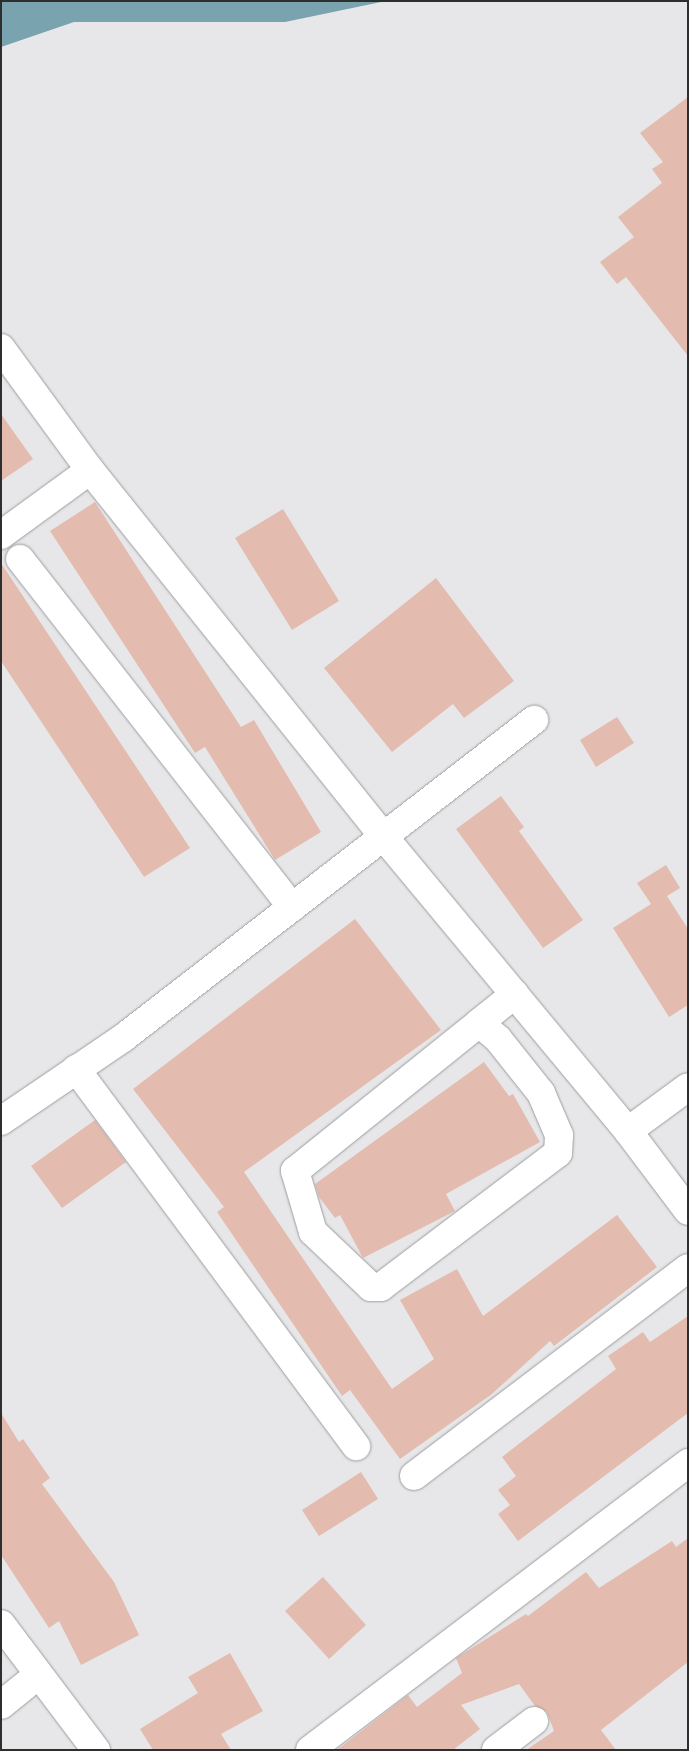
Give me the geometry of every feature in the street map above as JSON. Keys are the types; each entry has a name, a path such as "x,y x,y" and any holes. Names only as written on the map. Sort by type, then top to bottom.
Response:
{"street":[{"path":"1,348 90,470 383,836 628,1130 688,1212"},
{"path":"1,535 90,470"},
{"path":"20,558 292,907"},
{"path":"1,1121 76,1069 292,907 534,720"},
{"path":"479,1023 498,1039 541,1093 559,1135 558,1153 381,1287 372,1287 313,1232 295,1171 515,994"},
{"path":"76,1069 356,1446"},
{"path":"628,1130 688,1087"},
{"path":"414,1476 688,1268"},
{"path":"310,1750 688,1463"},
{"path":"1,1624 96,1750"},
{"path":"1,1705 38,1675"},
{"path":"496,1750 534,1721"}],"water":[{"path":"1,1 386,1 285,22 74,22 1,47"}],"building":[{"path":"688,97 688,356 626,277 617,284 600,262 634,237 618,217 662,183 652,169 663,162 640,133"},
{"path":"1,414 33,459 1,481"},
{"path":"95,502 241,727 254,720 321,832 275,860 205,747 195,753 50,531"},
{"path":"283,509 339,601 292,630 235,538"},
{"path":"1,563 190,848 144,877 1,661"},
{"path":"436,578 514,681 464,718 453,704 392,752 324,668"},
{"path":"617,717 634,743 596,767 580,740"},
{"path":"501,796 524,827 519,831 583,920 543,948 456,829"},
{"path":"666,865 680,888 667,896 688,929 688,1005 669,1017 613,928 651,904 637,883"},
{"path":"355,919 441,1030 244,1172 392,1389 434,1359 400,1300 457,1269 483,1316 617,1215 657,1267 554,1346 550,1341 492,1394 400,1459 350,1390 342,1396 217,1212 224,1207 133,1089"},
{"path":"484,1062 509,1096 513,1094 540,1142 446,1194 455,1211 363,1258 340,1215 335,1218 319,1197 315,1184"},
{"path":"95,1120 126,1162 62,1208 31,1166"},
{"path":"688,1316 688,1413 518,1541 498,1514 510,1505 498,1490 516,1476 502,1457 616,1369 608,1356 643,1332 650,1342"},
{"path":"1,1413 19,1442 23,1439 50,1478 42,1484 114,1582 139,1635 81,1665 59,1621 49,1628 1,1555"},
{"path":"361,1472 378,1499 319,1536 302,1510"},
{"path":"688,1538 688,1662 601,1730 616,1750 526,1750 554,1731 547,1712 535,1706 519,1684 461,1705 480,1729 453,1750 337,1750 408,1695 417,1707 462,1673 456,1658 526,1614 528,1616 586,1572 599,1588 672,1541 676,1547"},
{"path":"323,1577 366,1625 329,1659 285,1611"},
{"path":"230,1653 263,1711 221,1734 231,1750 153,1750 140,1729 198,1693 188,1677"}]}
